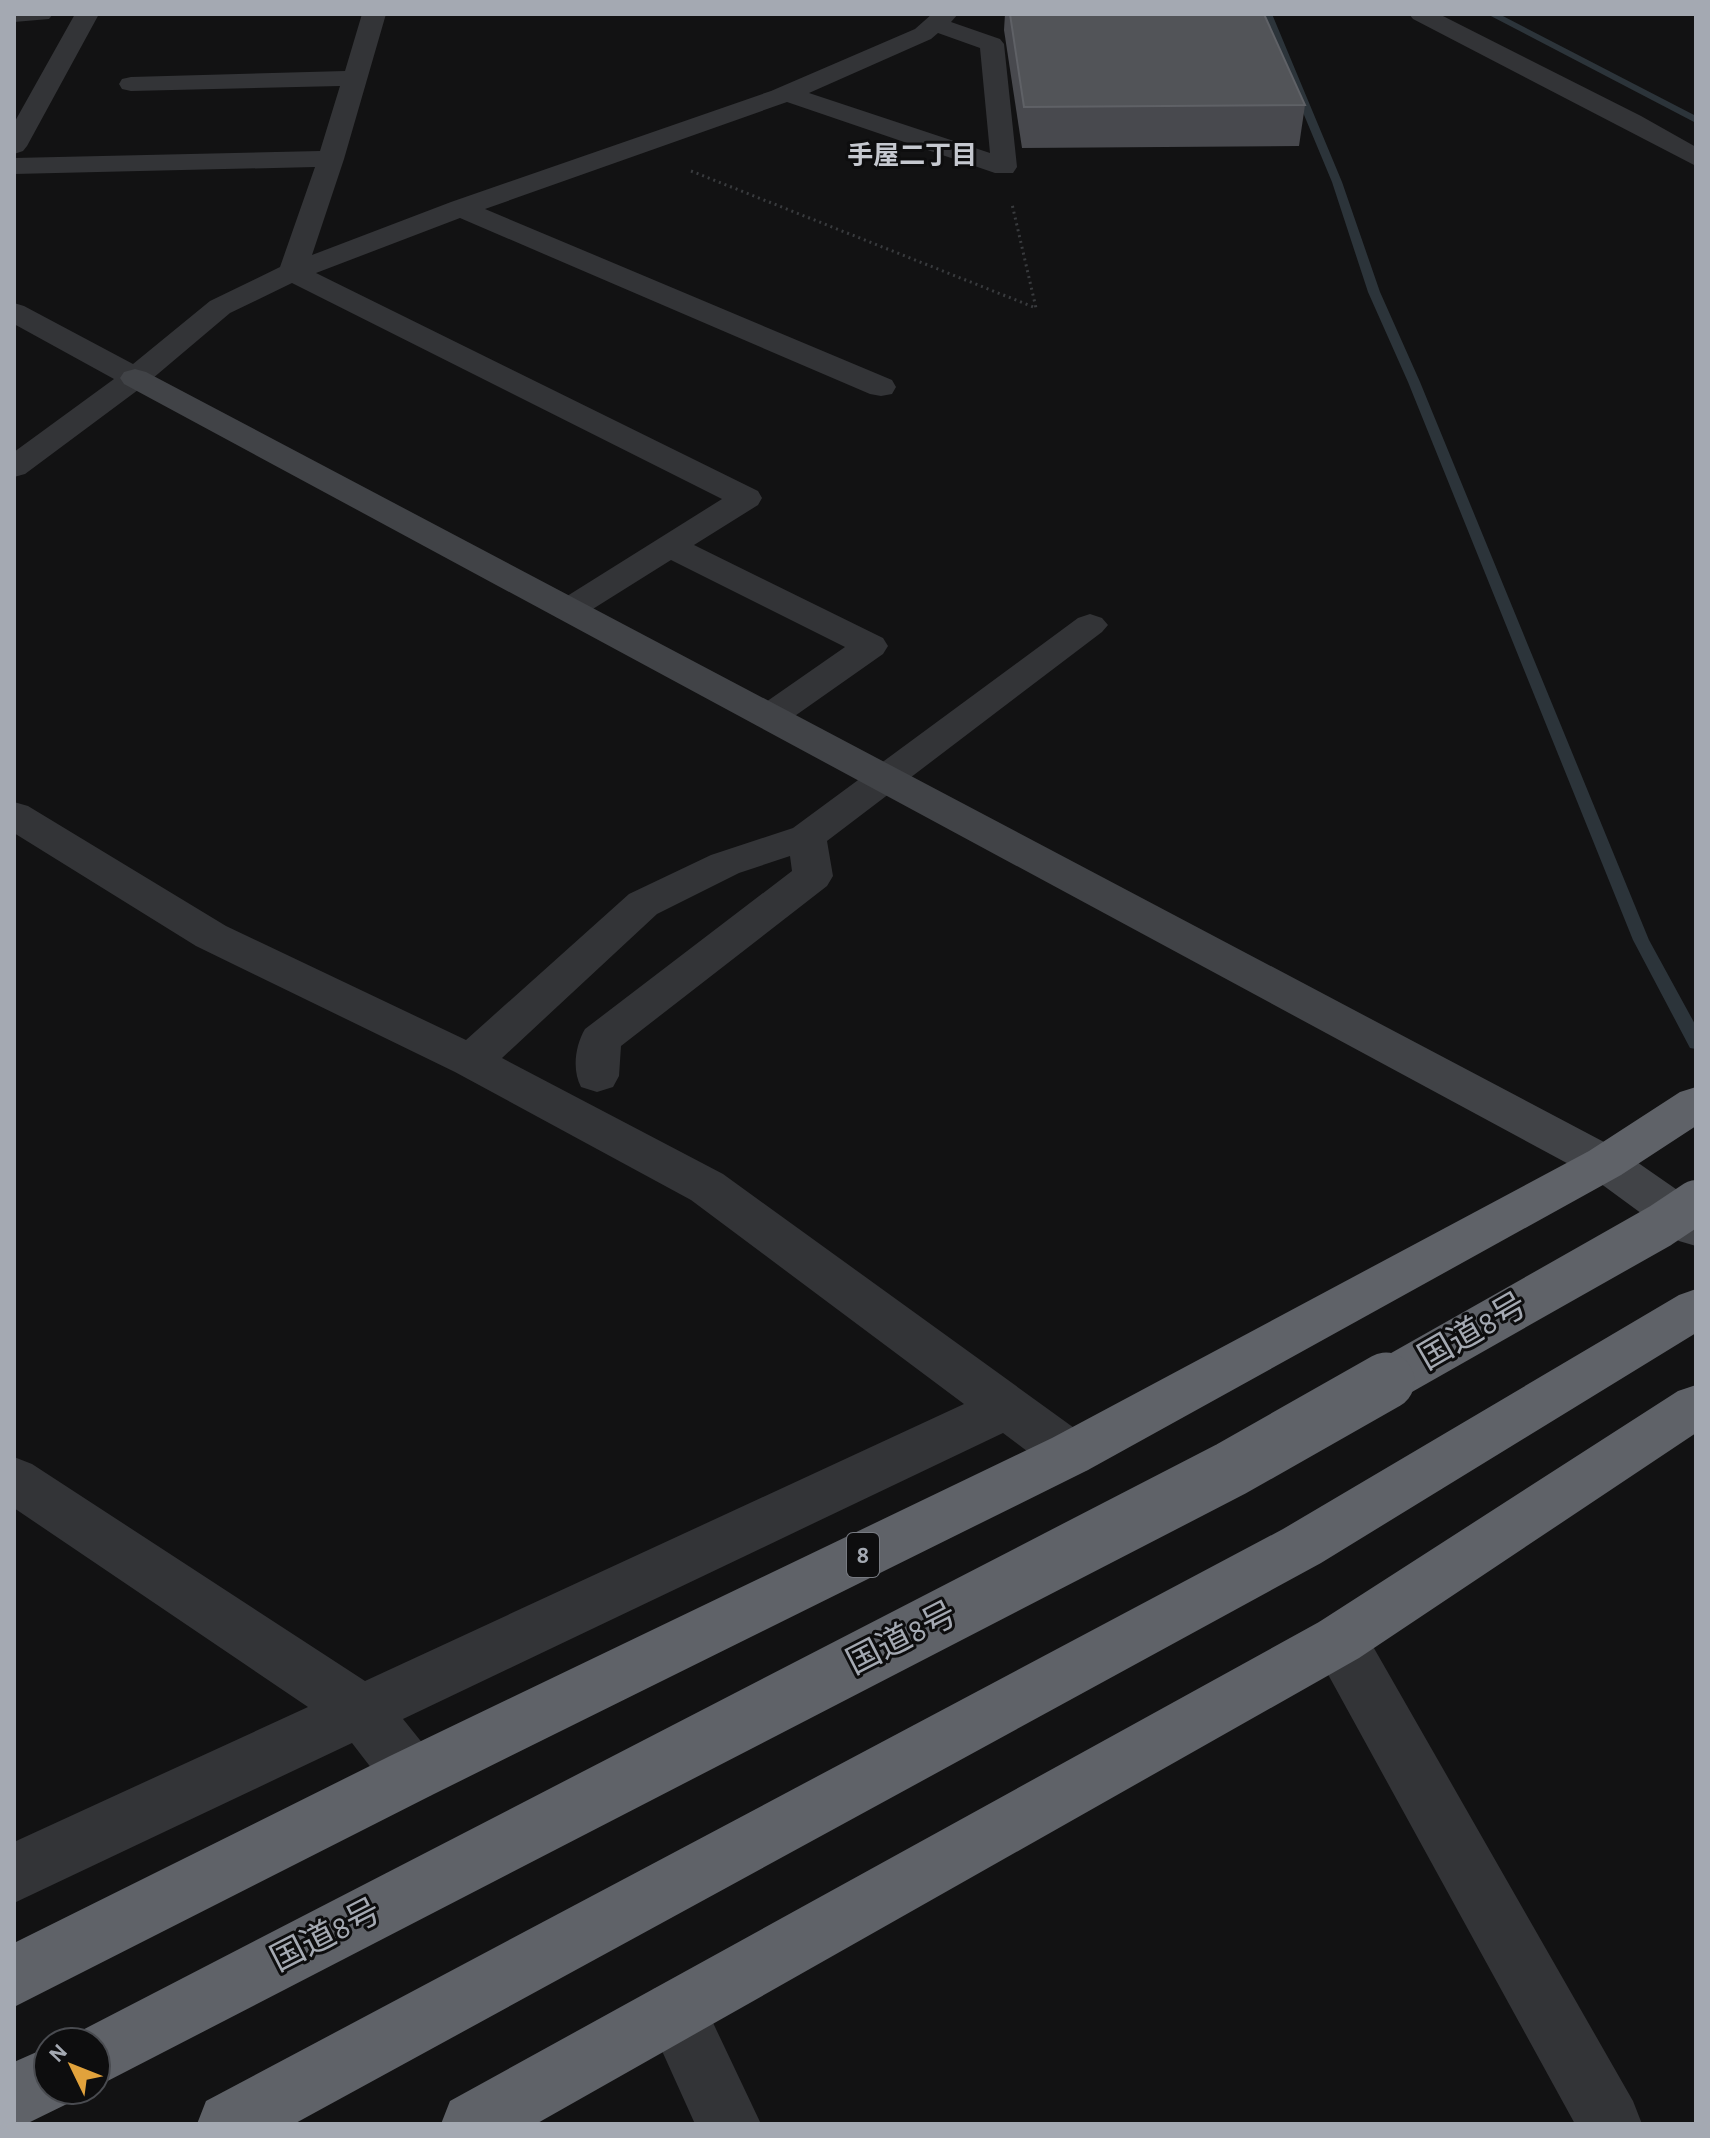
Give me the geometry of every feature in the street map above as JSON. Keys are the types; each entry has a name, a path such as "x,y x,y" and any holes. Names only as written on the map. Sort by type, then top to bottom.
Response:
{"highway":[{"name":"8","path":"14,1976 412,1775 1070,1454 1605,1163 1696,1104"},
{"name":"国道8号","path":"112,2047 1231,1469 1660,1226 1696,1202"},
{"path":"229,2124 1302,1546 1696,1309"},
{"path":"473,2124 1339,1640 1696,1406"},
{"path":"14,2097 32,2087"}],"street":[{"path":"14,15 41,14"},
{"path":"14,146 87,14"},
{"path":"292,272 331,159 374,14"},
{"path":"1421,14 1632,121 1696,158"},
{"path":"14,467 135,378 220,307 292,272 461,208 785,93 923,34 940,19 992,44 1004,167 785,93"},
{"path":"27,79 53,75"},
{"path":"131,84 355,78"},
{"path":"14,166 331,159"},
{"path":"461,208 881,387"},
{"path":"292,272 746,498 568,610"},
{"path":"14,312 1605,1163 1696,1228"},
{"path":"670,546 870,646 769,717"},
{"path":"471,1061 643,904 725,864 807,837 1090,625"},
{"path":"14,815 211,936 471,1061 707,1187 1070,1454"},
{"path":"597,1076 600,1040 813,876 807,837"},
{"path":"14,1873 1009,1407"},
{"path":"14,1480 361,1710 412,1775"},
{"path":"1339,1640 1610,2124"},
{"path":"675,2011 729,2124"}],"path":[{"path":"632,148 1036,308 1004,167"}],"building":[{"path":"1010,14 1264,14 1305,105 1024,107"}],"waterway":[{"path":"1267,14 1337,182 1374,292 1414,382 1641,940 1696,1043"},
{"path":"1492,14 1696,120"}],"district":[{"name":"手屋二丁目","path":"912,156"}]}
